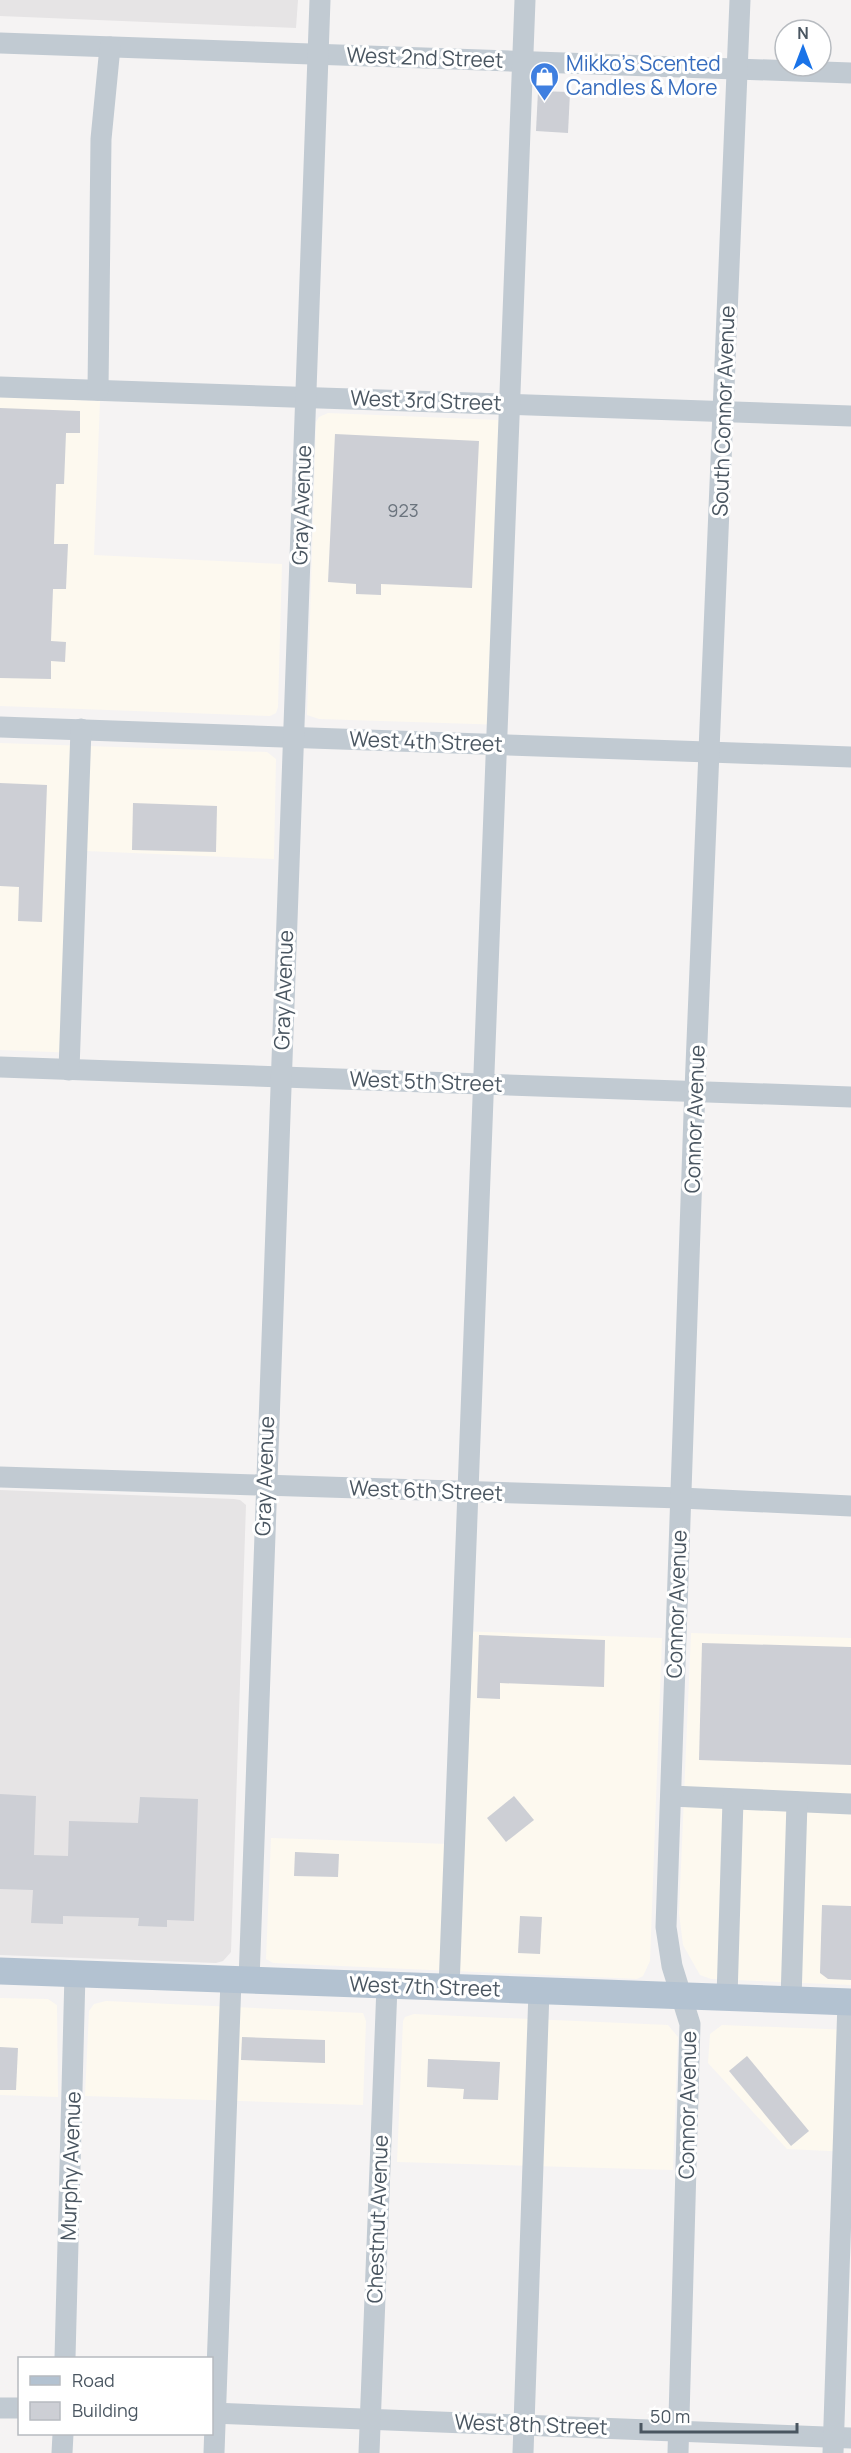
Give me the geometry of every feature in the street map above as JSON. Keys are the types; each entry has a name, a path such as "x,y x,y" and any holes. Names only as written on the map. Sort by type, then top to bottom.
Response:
{"main road":[{"name":"West 7th Street","path":"0,1971 850,2002"}],"street":[{"name":"Gray Avenue","path":"214,2453 213,2413 240,1981 265,1485 320,54 320,0"},
{"path":"449,1988 525,0"},
{"name":"South Connor Avenue","path":"709,753 725,412 740,0"},
{"name":"West 2nd Street","path":"0,43 851,72"},
{"path":"98,390 101,139 110,47"},
{"name":"West 3rd Street","path":"0,387 851,416"},
{"name":"West 4th Street","path":"0,727 851,757"},
{"path":"69,1070 81,729"},
{"name":"Connor Avenue","path":"678,2453 690,2029 683,1996 672,1966 666,1927 709,753"},
{"name":"West 5th Street","path":"0,1067 851,1097"},
{"name":"West 6th Street","path":"0,1477 681,1498 851,1506"},
{"path":"671,1796 851,1804"},
{"path":"727,1997 733,1800"},
{"path":"791,2000 797,1802"},
{"name":"Murphy Avenue","path":"65,2357 75,1974"},
{"name":"Chestnut Avenue","path":"369,2453 387,1986"},
{"path":"523,2453 539,1991"},
{"path":"839,2443 850,2002"},
{"path":"0,2408 18,2408"},
{"name":"West 8th Street","path":"213,2413 679,2431 839,2443"},
{"path":"62,2453 63,2435"}],"shaded area":[{"path":"0,0 298,0 296,28 0,16"},
{"path":"0,397 100,401 94,555 282,564 276,713 270,716 0,706"},
{"path":"328,413 519,421 506,725 319,719 307,715 316,422 319,417"},
{"path":"0,743 267,752 276,759 274,859 86,851 78,1053 0,1050"},
{"path":"0,1490 234,1499 246,1505 231,1952 223,1961 216,1963 0,1955"},
{"path":"456,1631 662,1638 650,1961 643,1976 637,1979 273,1963 266,1959 271,1838 449,1844"},
{"path":"691,1633 851,1638 851,1985 711,1979 700,1975 683,1945 679,1913"},
{"path":"0,1998 48,1999 57,2005 58,2097 0,2095"},
{"path":"106,2001 363,2013 366,2021 363,2105 85,2096 89,2011 94,2004"},
{"path":"414,2014 668,2025 678,2037 673,2170 397,2162 403,2021 405,2017"},
{"path":"722,2025 851,2030 850,2152 787,2149 708,2063 710,2034"}],"building":[{"path":"538,91 570,92 568,133 536,131"},
{"path":"0,408 80,411 80,433 66,433 64,484 56,484 54,544 68,544 66,589 53,589 51,641 66,642 65,662 51,661 51,679 0,678"},
{"path":"335,434 479,441 472,588 381,584 381,595 356,594 356,584 328,582"},
{"path":"0,783 47,785 42,922 18,921 19,887 0,886"},
{"path":"133,803 217,806 216,852 132,850"},
{"path":"479,1635 605,1640 604,1687 500,1683 500,1699 477,1698"},
{"path":"702,1643 851,1647 851,1765 699,1760"},
{"path":"0,1794 36,1796 34,1855 68,1856 69,1821 138,1823 140,1797 198,1799 194,1921 167,1920 167,1927 138,1926 139,1918 63,1916 63,1924 31,1923 33,1890 0,1889"},
{"path":"514,1796 534,1820 506,1842 487,1818"},
{"path":"295,1852 339,1854 338,1877 294,1876"},
{"path":"822,1905 851,1906 851,1980 828,1979 820,1973"},
{"path":"520,1916 542,1917 540,1954 518,1953"},
{"path":"242,2037 325,2040 325,2063 241,2060"},
{"path":"0,2047 18,2048 16,2090 0,2090"},
{"path":"747,2056 809,2131 791,2146 729,2071"},
{"path":"428,2059 500,2062 498,2100 463,2099 464,2089 427,2087"}],"place":[{"name":"Mikko's Scented Candles & More","path":"545,102"}]}
